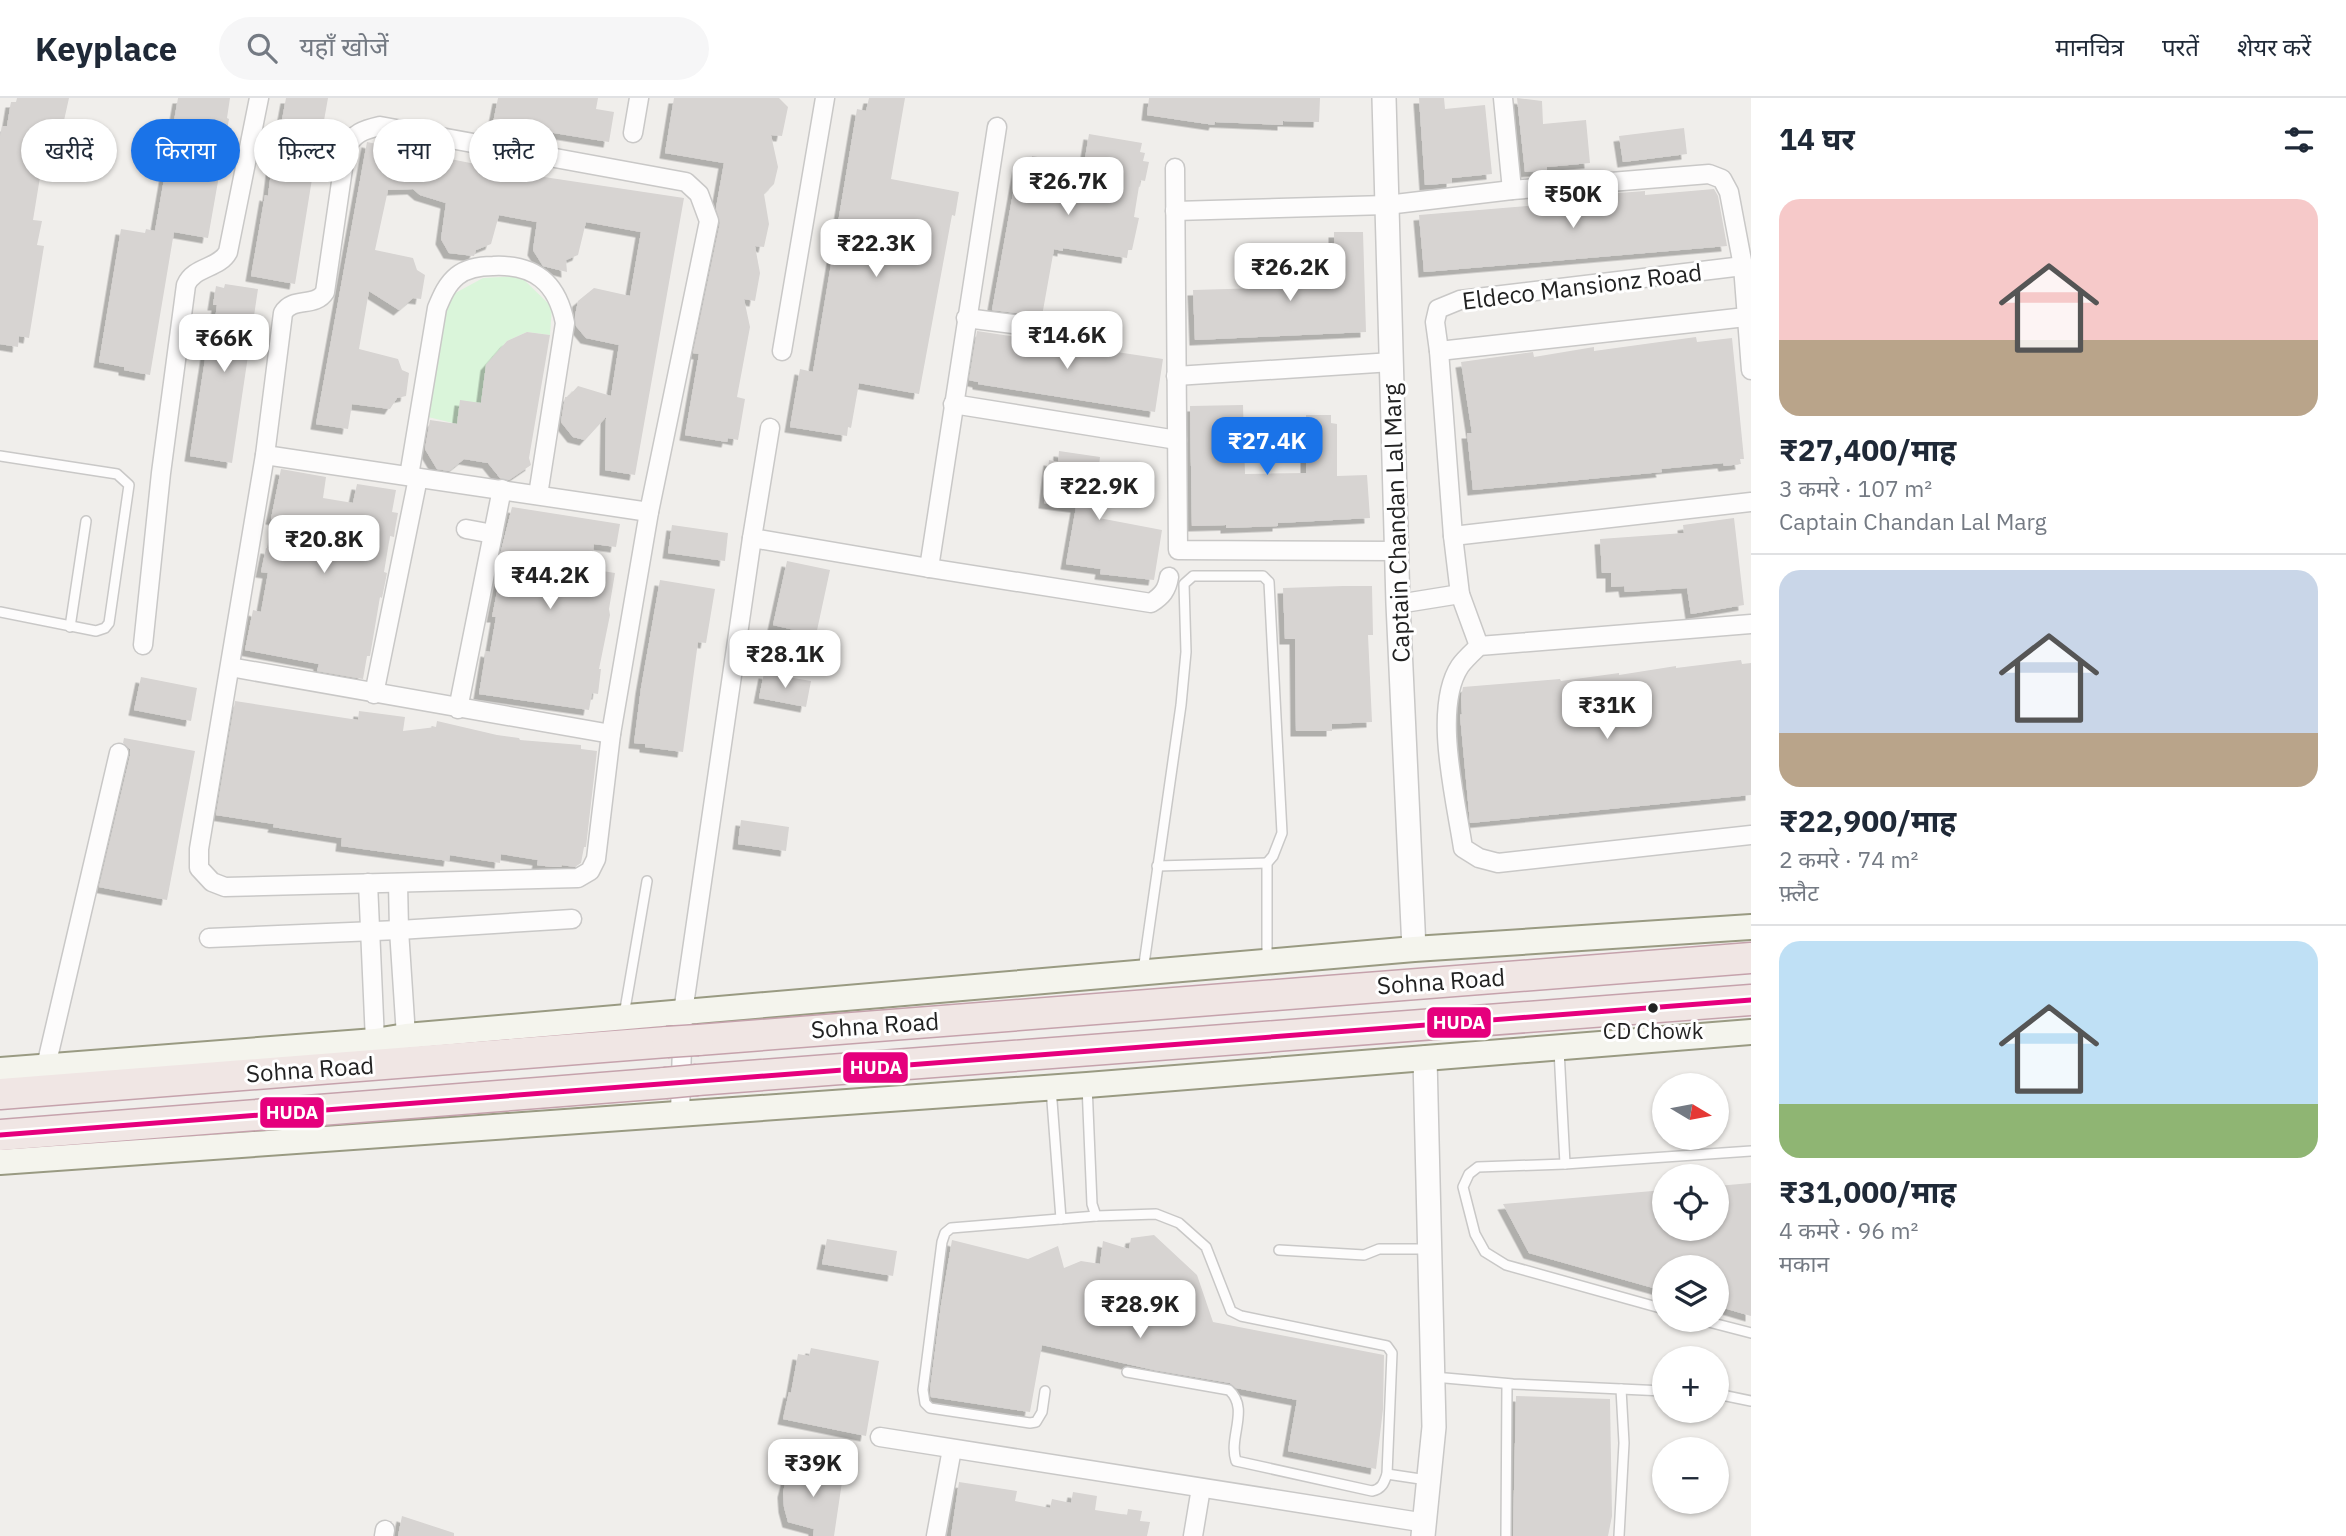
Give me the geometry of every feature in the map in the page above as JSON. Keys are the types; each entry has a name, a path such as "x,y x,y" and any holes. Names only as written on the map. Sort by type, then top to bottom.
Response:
{"highway":[{"name":"Sohna Road","path":"0,1094 1751,958"},
{"name":"Sohna Road","path":"0,1135 1751,1000"}],"main road":[{"path":"0,1070 375,1041 406,1036 1414,949 1751,927"},
{"path":"0,1162 1087,1085 1751,1032"}],"street":[{"path":"143,645 158,499 186,285 192,275 222,261 228,251 259,98"},
{"path":"633,133 639,98"},
{"path":"782,351 825,98"},
{"name":"Captain Chandan Lal Marg","path":"1384,98 1398,604 1414,949"},
{"path":"1503,98 1512,190"},
{"path":"380,126 686,182 699,194 709,221 649,512 611,734 596,859 590,871 578,878 225,887 212,882 199,868 199,849 265,455 284,313 292,304 317,300 325,292 346,148 352,136 380,126"},
{"path":"929,568 997,127"},
{"path":"1175,168 1178,550 1397,551"},
{"path":"1175,211 1387,205 1512,190 1709,174 1721,179 1729,192 1743,266 1751,370"},
{"path":"374,694 414,477 437,308 447,286 458,275 478,266 504,265 526,269 542,278 561,306 565,323 538,495"},
{"name":"Eldeco Mansionz Road","path":"1743,266 1460,300 1438,309 1434,322 1439,351 1746,317"},
{"path":"966,318 1060,330"},
{"path":"1439,351 1453,536 1461,594 1479,646"},
{"path":"1176,376 1392,362"},
{"path":"953,404 1177,440"},
{"path":"680,1114 684,1012 770,428"},
{"path":"265,455 649,512"},
{"path":"458,709 502,489"},
{"path":"1453,536 1751,502"},
{"path":"466,529 493,534"},
{"path":"752,538 1151,603 1161,597 1169,577"},
{"path":"1398,604 1461,594"},
{"path":"1751,624 1479,646 1460,666 1451,687 1446,727 1463,848 1479,858 1498,863 1751,835"},
{"path":"230,667 611,734"},
{"path":"46,1066 119,753"},
{"path":"368,883 375,1041"},
{"path":"398,883 398,930 406,1036"},
{"path":"209,938 572,919"},
{"path":"880,1437 1201,1488 1424,1529 1434,1427 1425,1058"},
{"path":"936,1536 952,1449"},
{"path":"1193,1536 1201,1488"}],"lane":[{"path":"0,456 117,474 129,485 109,623 105,628 96,631 0,612"},
{"path":"70,627 86,521"},
{"path":"1143,973 1181,705 1186,652 1184,584 1193,576 1248,574 1263,576 1269,582 1282,833 1273,856 1267,863 1267,962"},
{"path":"1157,866 1267,863"},
{"path":"624,1017 648,881"},
{"path":"1559,1049 1565,1164"},
{"path":"1087,1085 1092,1204 1096,1216"},
{"path":"1051,1087 1061,1219"},
{"path":"1652,1306 1506,1265 1485,1252 1475,1234 1463,1188 1469,1174 1478,1167 1751,1151"},
{"path":"1045,1391 1042,1412 1036,1422 1030,1423 930,1408 925,1403 923,1390 945,1233 951,1228 1156,1214 1179,1223 1206,1247 1231,1311 1241,1316 1387,1346 1392,1353 1387,1474 1383,1485 1379,1490 1373,1491 1236,1461 1233,1452 1239,1407 1236,1396 1229,1390 1128,1371"},
{"path":"1279,1250 1364,1255 1379,1249 1429,1249"},
{"path":"1729,1327 1751,1333"},
{"path":"1432,1376 1507,1384 1652,1390"},
{"path":"1506,1536 1507,1384"},
{"path":"1619,1536 1623,1443 1621,1389"},
{"path":"1729,1396 1751,1401"},
{"path":"1387,1474 1429,1481"}],"green space":[{"path":"520,276 552,307 550,335 527,332 507,341 486,365 481,403 457,424 428,417 448,297 483,278"}],"building":[{"path":"17,98 69,98 64,119 21,119 21,182 39,182 33,220 42,221 37,245 44,246 29,338 19,336 18,347 0,344 0,136 2,126 7,126 11,102 16,102"},
{"path":"178,98 230,98 229,119 174,119"},
{"path":"286,98 328,98 324,119 282,119"},
{"path":"498,98 598,98 596,109 614,112 609,142 558,134 558,119 494,119"},
{"path":"674,98 779,98 788,107 782,136 771,135 778,167 774,184 764,194 769,224 764,247 755,246 760,273 755,301 744,299 750,327 737,397 745,399 738,440 728,438 727,442 685,435 699,354 693,353 720,223 716,208 724,163 665,153"},
{"path":"869,98 905,98 891,179 959,192 955,216 952,215 919,394 859,383 851,428 848,427 847,436 790,427 800,369 813,372 857,109 866,111"},
{"path":"1149,98 1320,98 1319,122 1283,121 1283,125 1215,122 1214,125 1147,115"},
{"path":"1419,98 1444,98 1445,109 1485,105 1492,174 1452,178 1452,183 1425,185"},
{"path":"1517,98 1542,101 1543,124 1586,120 1590,163 1525,172"},
{"path":"1684,128 1687,154 1623,162 1619,136"},
{"path":"1089,134 1142,143 1140,152 1145,153 1143,161 1149,162 1145,181 1140,180 1134,217 1139,218 1132,250 1128,250 1127,258 1054,249 1042,316 992,310 1019,160 1031,162 1032,156 1084,165"},
{"path":"367,142 373,143 373,182 455,182 455,160 469,163 469,182 558,182 558,179 684,198 635,475 605,470 606,417 585,440 573,437 561,422 565,397 578,386 611,396 619,345 586,338 576,326 575,316 578,301 594,288 630,296 641,232 586,222 578,255 566,260 567,272 543,266 533,250 537,222 499,215 491,244 476,250 474,256 449,253 441,239 446,203 420,195 413,189 388,190 375,250 413,258 417,270 425,275 421,299 413,298 399,310 369,291 359,349 398,359 402,370 409,373 406,396 397,398 390,409 352,404 348,429 316,424"},
{"path":"163,182 218,182 208,238 174,232 150,375 99,362 121,229 145,233 146,229 155,231"},
{"path":"270,182 312,182 295,284 251,276 265,195 268,196"},
{"path":"1714,189 1718,196 1727,246 1424,272 1419,215 1580,204 1580,196 1645,191 1645,195"},
{"path":"1334,232 1363,232 1366,332 1195,340 1193,290 1335,286"},
{"path":"225,284 258,289 232,463 190,456 209,334 213,334 217,305 213,305 216,286 224,288"},
{"path":"977,331 1163,359 1155,412 978,384 969,380"},
{"path":"527,332 550,335 529,458 531,465 509,480 500,478 488,463 464,459 449,471 437,469 425,449 430,420 457,424 460,400 481,403 486,365 507,341"},
{"path":"1696,337 1697,342 1732,338 1744,459 1740,459 1741,464 1724,466 1723,463 1661,469 1662,472 1473,490 1467,433 1472,433 1461,362 1533,352 1534,357 1594,347 1594,351"},
{"path":"1243,405 1245,474 1306,473 1306,415 1331,415 1331,423 1337,424 1337,476 1367,475 1370,518 1278,523 1278,526 1192,526 1190,406"},
{"path":"1059,451 1100,457 1099,465 1106,466 1099,518 1162,530 1154,580 1100,574 1101,569 1066,564 1076,507 1044,503 1049,460 1058,462"},
{"path":"281,469 326,477 323,498 353,503 357,484 396,490 392,512 398,513 394,537 390,536 384,572 387,573 363,679 317,671 319,664 245,650 253,610 261,612 268,573 261,572 266,548 272,549 277,520 271,519"},
{"path":"512,507 620,524 616,547 594,544 590,569 615,573 599,669 598,694 592,693 589,710 479,694 486,651 490,652 496,617 492,617 504,556 500,555"},
{"path":"1734,518 1744,605 1691,614 1687,588 1625,592 1624,586 1611,587 1611,573 1602,573 1600,539 1684,533 1683,525"},
{"path":"672,525 728,533 725,561 668,553"},
{"path":"787,561 830,570 816,635 773,625"},
{"path":"660,580 715,589 706,643 698,642 683,752 634,743"},
{"path":"1372,586 1373,635 1368,635 1372,722 1332,724 1332,731 1296,731 1295,639 1285,639 1283,588"},
{"path":"1741,660 1742,664 1751,663 1751,795 1470,823 1460,715 1463,687 1561,681"},
{"path":"764,673 811,681 806,707 759,698"},
{"path":"141,677 197,688 191,721 134,710"},
{"path":"235,701 358,720 359,711 405,717 403,731 436,727 437,721 520,740 581,745 581,749 597,751 586,847 581,863 575,867 552,867 537,865 538,860 501,854 500,863 450,855 449,861 341,846 342,838 216,815"},
{"path":"124,738 195,751 167,900 99,887 130,756 130,749 123,743"},
{"path":"741,820 789,827 786,851 738,844"},
{"path":"1751,1183 1751,1316 1729,1310 1729,1255 1652,1255 1652,1288 1529,1253 1503,1204 1652,1191 1652,1241 1729,1241 1729,1185"},
{"path":"1154,1235 1197,1275 1213,1322 1384,1355 1383,1409 1376,1469 1288,1451 1297,1400 1236,1388 1230,1383 1154,1370 1042,1345 1030,1412 931,1397 941,1305 952,1240 1028,1259 1058,1246 1064,1268 1081,1261 1100,1264 1103,1241 1129,1249 1131,1238"},
{"path":"827,1239 897,1251 893,1276 822,1264"},
{"path":"811,1348 879,1361 866,1436 783,1419 798,1354 809,1356"},
{"path":"1516,1396 1610,1399 1612,1516 1608,1536 1513,1536"},
{"path":"820,1463 842,1482 834,1536 813,1536 814,1529 788,1522 784,1507 783,1492 788,1473 800,1467"},
{"path":"959,1482 1017,1491 1015,1501 1050,1508 1052,1499 1071,1503 1073,1492 1097,1496 1095,1510 1127,1515 1128,1509 1142,1511 1140,1521 1150,1522 1147,1536 951,1536"},
{"path":"402,1516 454,1533 454,1536 398,1536"}],"transit line":[{"name":"HUDA","path":"0,1135 1751,1000"}],"place":[{"name":"CD Chowk","path":"1653,1008"}]}
